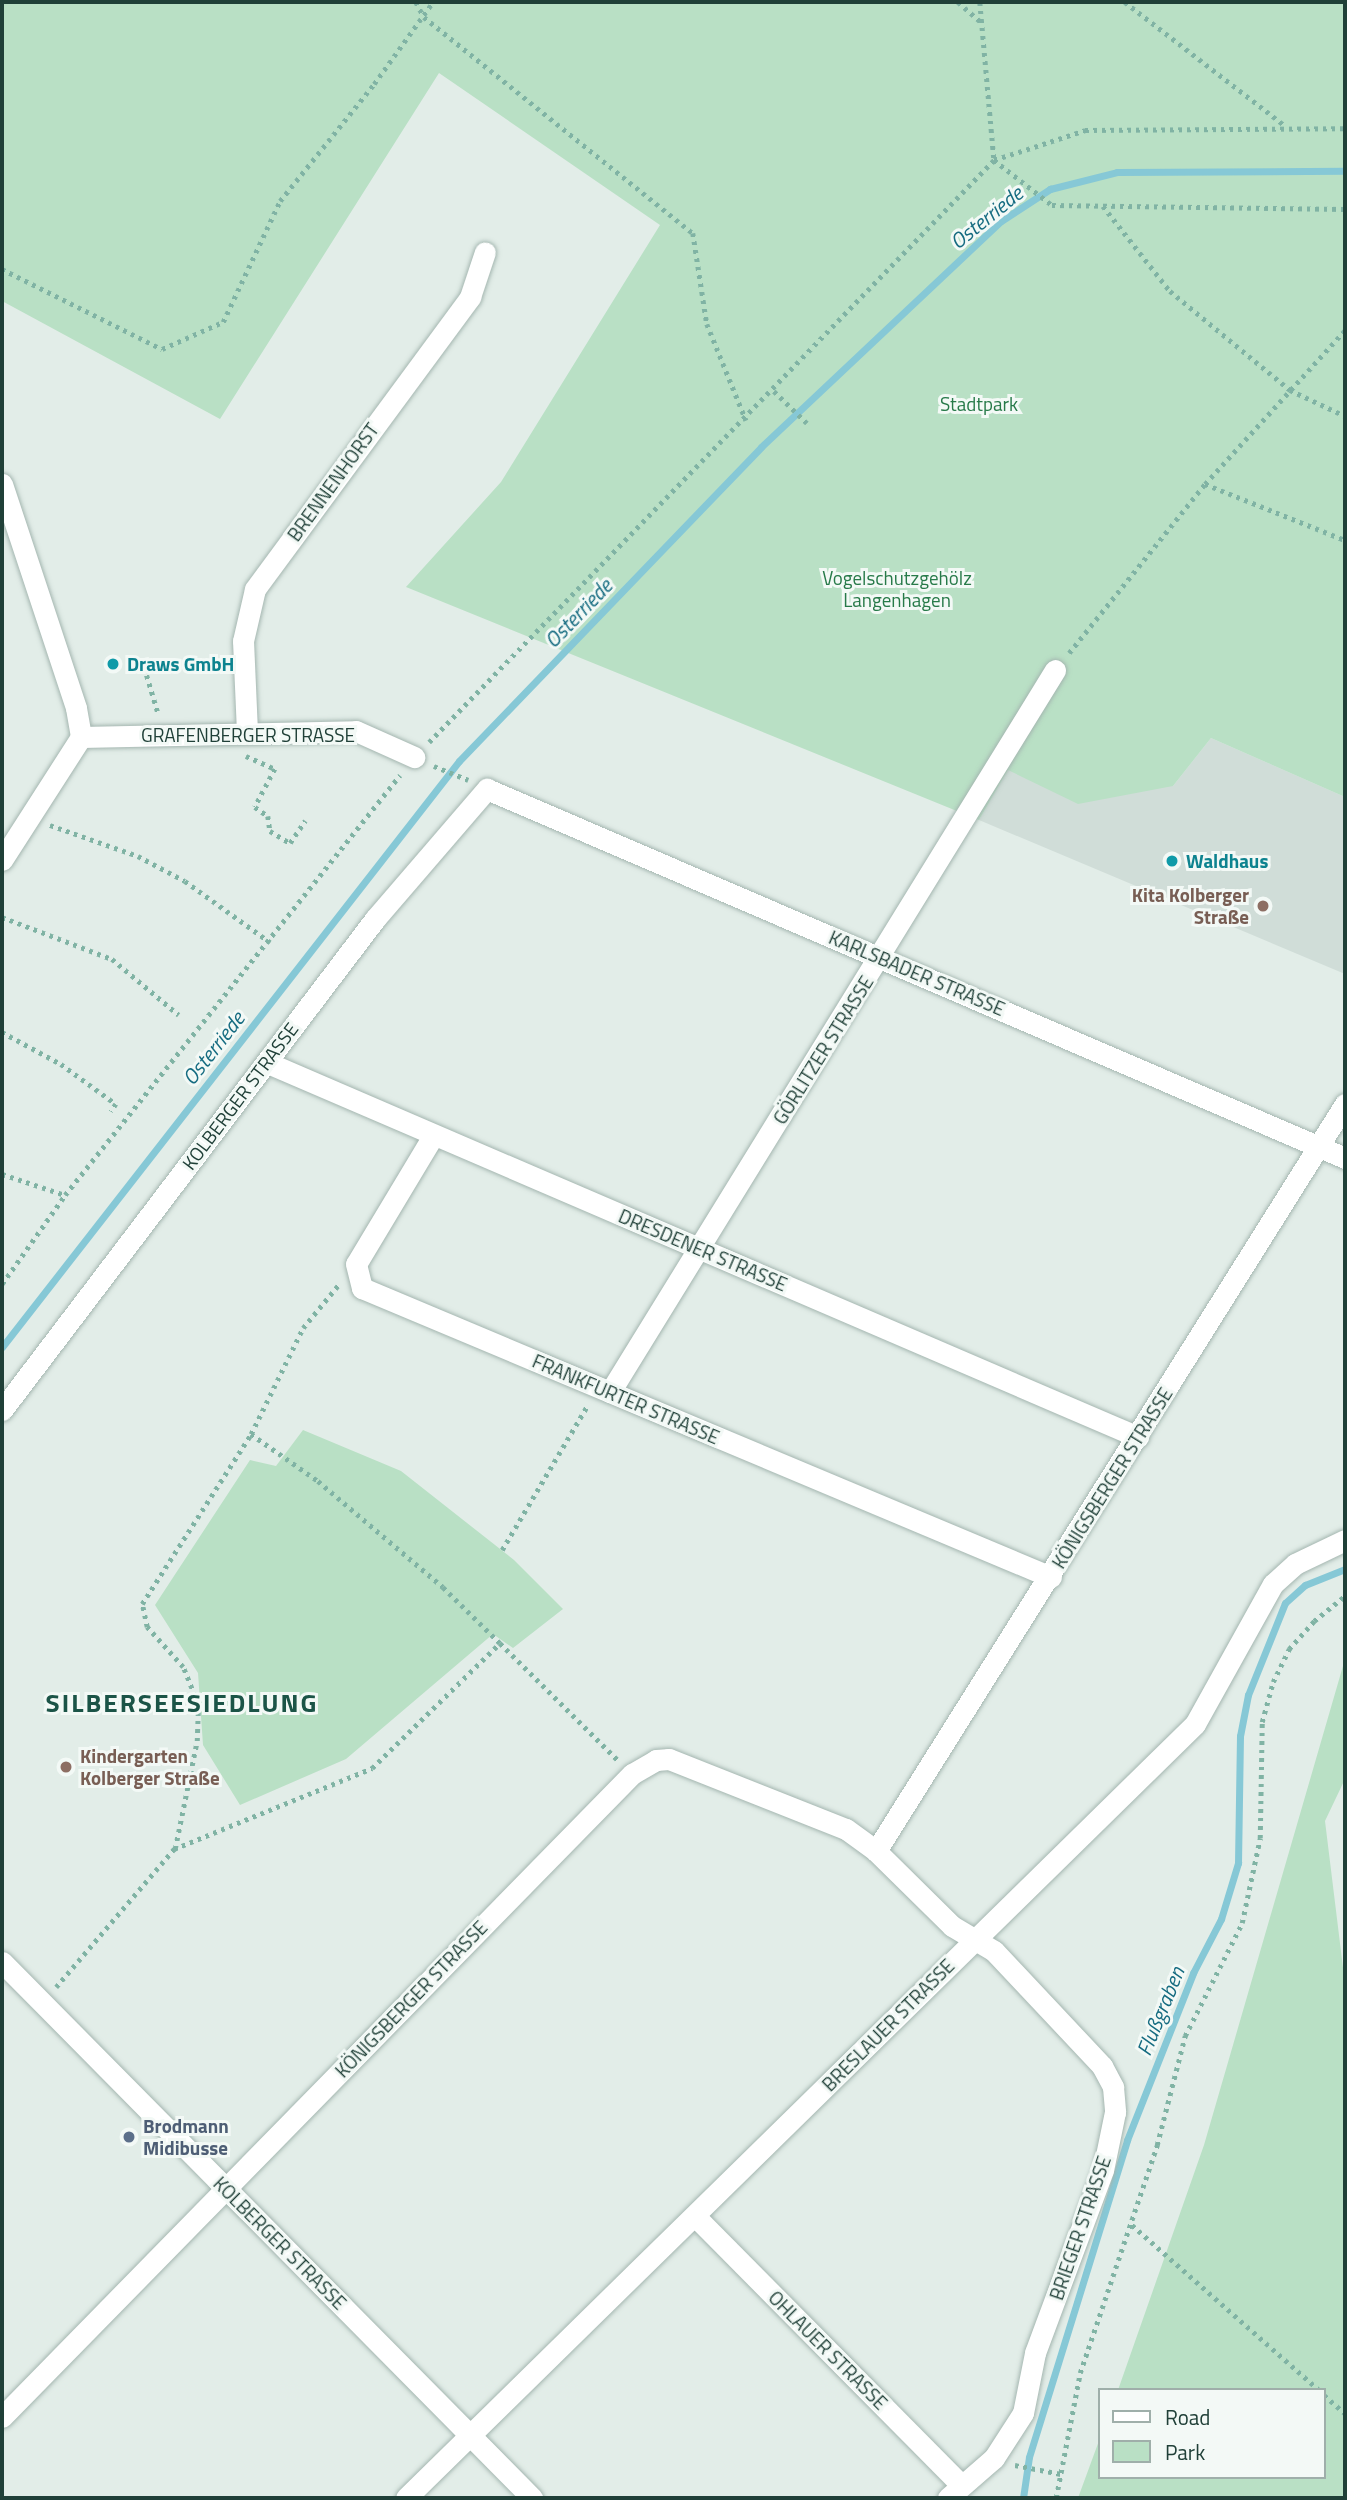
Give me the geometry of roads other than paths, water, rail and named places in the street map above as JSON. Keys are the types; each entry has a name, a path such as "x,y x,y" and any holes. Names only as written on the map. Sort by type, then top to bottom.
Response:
{"street":[{"name":"BRENNENHORST","path":"238,732 243,641 255,589 470,297 485,252"},
{"path":"2,484 76,708 81,737 2,860"},
{"name":"GÖRLITZER STRASSE","path":"602,1389 700,1248 1055,670"},
{"name":"GRAFENBERGER STRASSE","path":"81,737 356,731 414,757"},
{"name":"KARLSBADER STRASSE","path":"487,789 1345,1158"},
{"name":"KOLBERGER STRASSE","path":"2,1410 375,919 487,789"},
{"name":"DRESDENER STRASSE","path":"268,1063 1138,1437"},
{"name":"KÖNIGSBERGER STRASSE","path":"876,1851 1051,1577 1345,1104"},
{"name":"FRANKFURTER STRASSE","path":"433,1136 356,1264 362,1288 1051,1577"},
{"name":"BRESLAUER STRASSE","path":"406,2498 1195,1724 1273,1584 1295,1564 1345,1540"},
{"name":"KÖNIGSBERGER STRASSE","path":"2,2417 632,1773 656,1760 669,1759 846,1829 876,1851 952,1926 975,1939"},
{"name":"BRIEGER STRASSE","path":"955,2492 994,2458 1023,2413 1035,2353 1103,2171 1115,2112 1112,2087 1102,2066 993,1951 975,1939"},
{"name":"KOLBERGER STRASSE","path":"2,1962 44,2001 532,2498"},
{"name":"OHLAUER STRASSE","path":"695,2216 955,2492"}],"waterway":[{"name":"Osterriede","path":"2,1347 459,761 761,447 1001,221 1050,189 1117,172 1345,171"},
{"name":"Flußgraben","path":"1023,2498 1029,2457 1127,2140 1193,1973 1221,1919 1238,1863 1240,1736 1248,1695 1285,1603 1305,1585 1345,1569"}],"place":[{"name":"Draws GmbH","path":"113,664"},
{"name":"Waldhaus","path":"1172,861"},
{"name":"Kita Kolberger Straße","path":"1263,906"},
{"name":"Kindergarten Kolberger Straße","path":"66,1767"},
{"name":"Brodmann Midibusse","path":"129,2137"}],"district":[{"name":"SILBERSEESIEDLUNG","path":"182,1703"}],"park label":[{"name":"Stadtpark","path":"979,404"},
{"name":"Vogelschutzgehölz Langenhagen","path":"897,589"}]}
